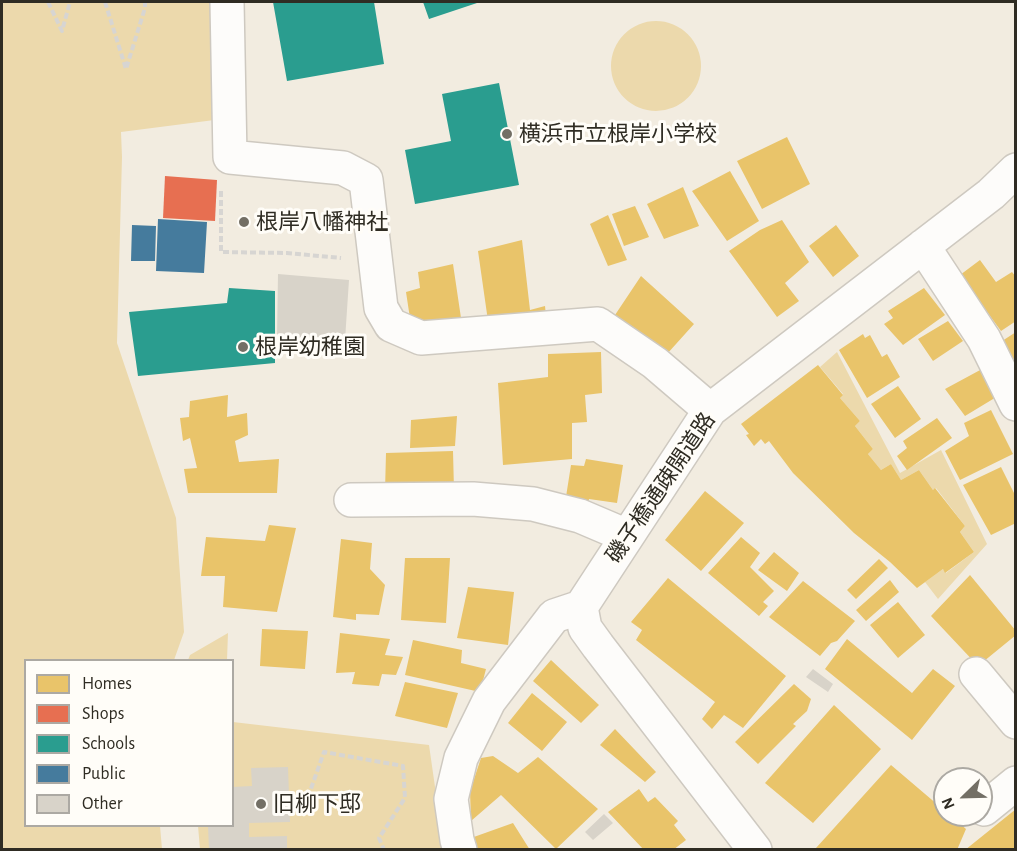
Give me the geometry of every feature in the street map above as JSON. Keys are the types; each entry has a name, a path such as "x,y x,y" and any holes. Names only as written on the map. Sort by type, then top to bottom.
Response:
{"street":[{"path":"227,2 230,157 343,168 366,180 381,308 391,325 421,338 583,319 598,324 655,363 710,411"},
{"name":"磯子橋通疎開道路","path":"581,607 710,411 991,194 1016,170"},
{"path":"923,246 984,339 1016,405"},
{"path":"351,500 473,499 533,504 580,516 627,536"},
{"path":"460,849 452,799 461,758 489,701 554,616 581,607 585,628 755,849"},
{"path":"976,674 1016,722"},
{"path":"993,802 1016,783"}],"path":[{"path":"48,2 62,31 70,2"},
{"path":"105,2 126,69 145,9 145,2"},
{"path":"221,181 221,252 287,253 376,261"},
{"path":"308,797 324,752 403,766 405,798 379,838 384,849"}],"shaded area":[{"path":"2,2 223,2 230,118 121,132 117,343 176,518 184,632 174,659 24,659 24,827 160,827 162,849 2,850"},
{"path":"656,21 673,24 688,34 698,49 701,66 698,83 688,98 673,108 656,111 639,108 624,98 614,83 611,66 614,49 624,34 639,24"},
{"path":"837,352 900,473 941,450 987,544 938,599 925,582 943,569 946,573 974,552 960,532 965,526 936,488 933,490 919,470 901,480 891,464 881,470 868,454 873,449 855,426 860,421 840,398 843,394 820,367"},
{"path":"228,633 227,659 188,659 190,655"},
{"path":"234,722 429,745 441,829 449,849 200,849 198,827 234,827"}],"building: Homes":[{"path":"787,137 810,184 762,209 737,161"},
{"path":"730,171 759,221 727,241 692,191"},
{"path":"683,187 699,226 664,239 647,204"},
{"path":"635,206 649,237 624,246 612,214"},
{"path":"608,215 627,260 608,266 590,224"},
{"path":"782,220 809,262 785,283 799,301 777,317 729,251 760,230"},
{"path":"836,225 859,256 833,277 809,246"},
{"path":"522,240 530,310 545,306 546,316 488,321 478,251"},
{"path":"980,260 996,282 1012,272 1016,277 1016,321 1001,331 960,275"},
{"path":"453,264 461,318 411,325 406,292 420,288 418,272"},
{"path":"641,276 694,324 667,354 615,315"},
{"path":"924,288 945,315 903,345 884,324 893,318 888,311"},
{"path":"948,321 963,341 933,361 918,339"},
{"path":"1016,332 1016,367 999,343"},
{"path":"863,334 865,338 870,335 882,357 887,354 900,377 867,398 839,350"},
{"path":"601,352 602,393 585,395 587,422 572,423 572,459 503,465 498,383 548,377 548,354"},
{"path":"818,365 843,395 840,398 860,421 855,426 873,449 868,454 881,470 891,464 901,480 919,470 933,490 935,488 965,526 960,532 974,552 945,573 943,569 917,588 890,562 854,533 793,473 769,441 765,444 761,439 754,446 746,435 749,434 741,424"},
{"path":"982,369 998,396 965,416 945,389"},
{"path":"898,386 921,419 895,438 871,404"},
{"path":"228,395 227,417 247,413 248,435 235,441 239,462 279,459 277,493 188,493 184,469 197,468 190,438 183,441 180,418 189,417 190,401"},
{"path":"991,410 1013,454 960,480 945,451 969,436 964,423"},
{"path":"457,416 455,446 410,448 411,420"},
{"path":"937,418 952,438 907,470 897,456 907,448 903,441"},
{"path":"453,451 454,490 385,491 386,453"},
{"path":"586,459 623,465 617,503 589,499 587,508 565,503 571,465 584,466"},
{"path":"1001,467 1016,497 1016,523 991,535 963,485"},
{"path":"705,491 744,523 701,571 665,540"},
{"path":"269,525 296,528 277,612 223,607 225,576 201,576 206,537 265,541"},
{"path":"741,537 760,553 750,567 774,591 763,602 768,606 759,616 708,573"},
{"path":"341,539 372,543 370,569 385,585 379,615 356,614 356,620 333,617"},
{"path":"774,552 799,573 787,591 758,570"},
{"path":"405,558 450,558 446,623 401,620"},
{"path":"879,559 888,568 856,599 847,590"},
{"path":"970,575 1016,631 1016,635 978,666 931,616"},
{"path":"668,578 786,676 743,728 724,715 712,729 702,719 715,702 636,640 642,630 631,622"},
{"path":"890,580 899,592 866,621 856,610"},
{"path":"803,581 855,621 820,656 769,617"},
{"path":"468,587 514,592 508,645 457,638"},
{"path":"898,602 925,635 898,658 870,625"},
{"path":"262,629 308,631 305,669 260,666"},
{"path":"340,633 390,639 385,655 403,657 396,675 382,674 379,686 352,684 355,672 336,673"},
{"path":"847,639 912,693 933,669 955,686 912,740 825,669"},
{"path":"413,640 462,650 461,663 486,669 480,692 405,675"},
{"path":"551,660 599,705 581,723 533,681"},
{"path":"405,682 458,693 447,728 395,716"},
{"path":"794,684 811,699 807,711 793,724 796,726 758,764 735,742"},
{"path":"532,693 567,722 542,751 508,723"},
{"path":"834,705 881,749 813,823 765,783"},
{"path":"615,729 656,772 645,782 600,745"},
{"path":"493,756 518,773 538,757 598,809 556,849 501,795 471,821 470,791 481,758"},
{"path":"891,765 933,801 933,827 964,827 966,829 957,850 818,850 816,848"},
{"path":"639,789 648,802 655,797 678,821 674,825 686,840 673,850 644,850 608,812"},
{"path":"1016,809 1016,850 965,850"},
{"path":"513,823 530,850 476,850 471,838"}],"building: Shops":[{"path":"165,176 217,180 215,221 163,218"}],"building: Schools":[{"path":"273,2 374,2 384,64 287,81"},
{"path":"423,2 480,2 429,19"},
{"path":"499,83 519,185 415,204 405,150 451,141 442,94"},
{"path":"229,288 275,291 275,363 138,376 129,312 227,303"}],"building: Public":[{"name":"根岸八幡神社","path":"158,219 207,222 204,273 156,271"},
{"path":"132,225 156,226 155,261 131,261"}],"building: Other":[{"path":"278,274 349,280 345,340 277,338"},
{"path":"813,669 833,684 828,692 806,677"},
{"name":"旧柳下邸","path":"288,767 290,822 249,823 249,837 287,836 287,850 209,850 208,827 234,827 234,787 252,786 251,768"},
{"path":"604,814 613,823 593,840 585,832"}],"place":[{"name":"横浜市立根岸小学校","path":"507,134"},
{"name":"根岸八幡神社","path":"244,222"},
{"name":"根岸幼稚園","path":"243,347"},
{"name":"旧柳下邸","path":"261,804"}]}
